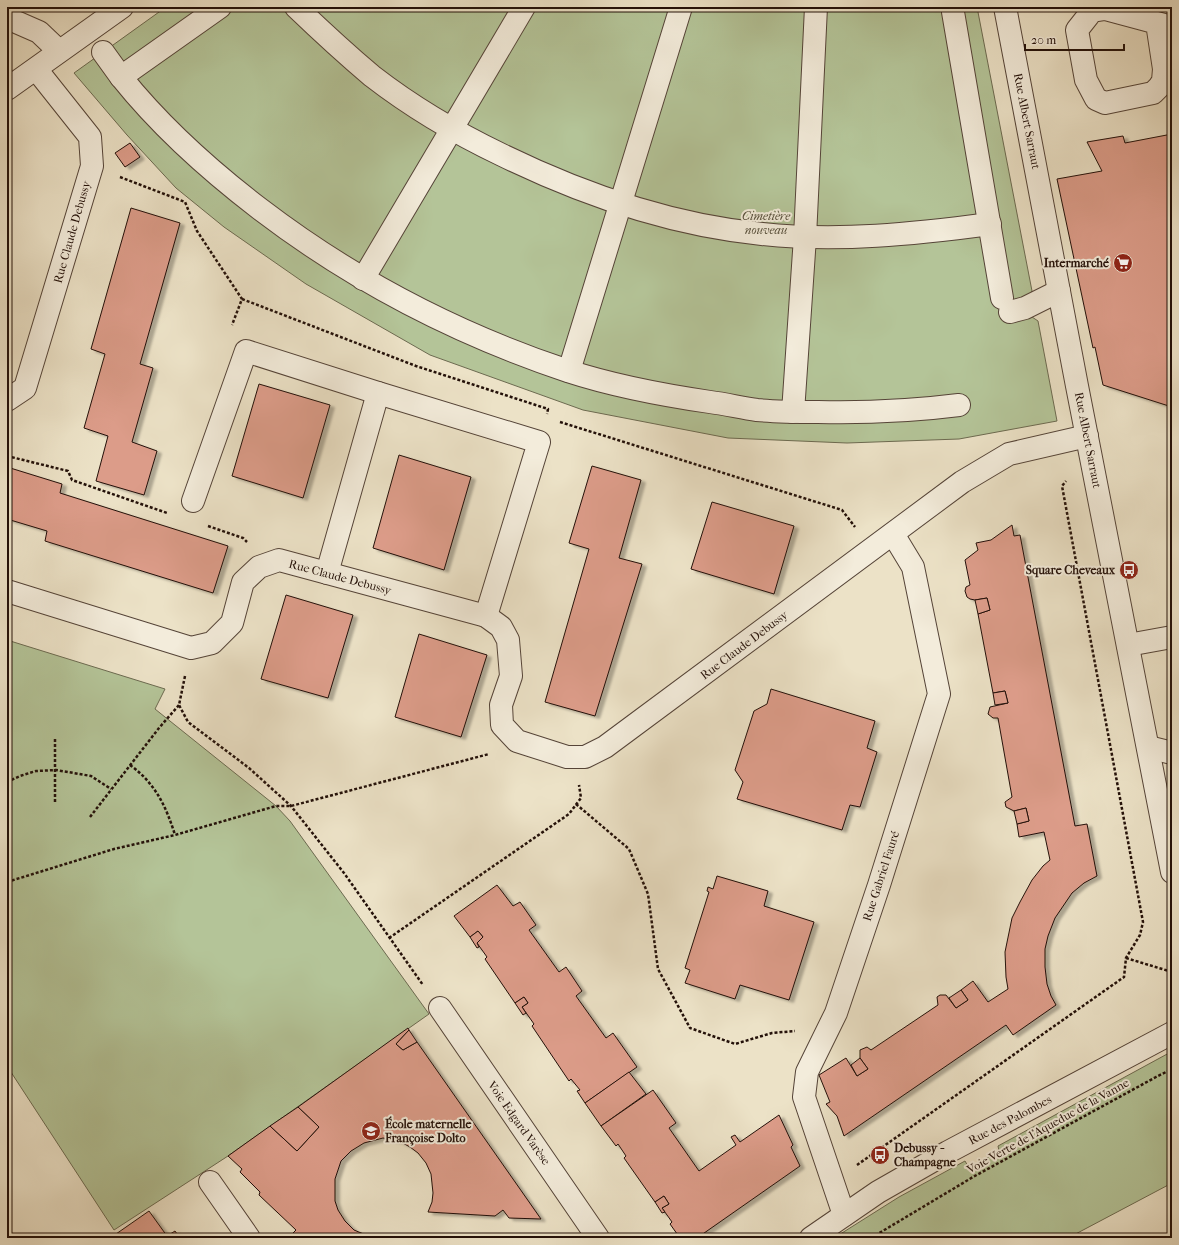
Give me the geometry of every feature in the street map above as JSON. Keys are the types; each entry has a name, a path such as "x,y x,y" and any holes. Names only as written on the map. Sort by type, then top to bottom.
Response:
{"street":[{"path":"7,89 122,7"},
{"path":"121,77 220,7"},
{"path":"296,7 318,29 373,76 423,112 451,129 529,169 575,188 620,204 671,218 722,228 763,234 805,237 849,238 902,235 990,224"},
{"path":"363,279 524,7"},
{"path":"569,371 681,7"},
{"path":"794,412 805,237 816,7"},
{"name":"Rue Albert Sarraut","path":"1005,7 1172,872"},
{"path":"1105,9 1164,25 1164,69 1163,81 1159,87 1153,93 1105,103 1096,99 1086,80 1077,30 1092,11 1105,9"},
{"path":"952,12 1006,305 1025,308 1059,291"},
{"path":"7,18 39,32 59,51"},
{"path":"103,52 121,77 153,115 176,138 239,193 317,251 363,279 399,300 489,341 569,371 639,390 757,410 794,412 890,411 959,405"},
{"name":"Rue Claude Debussy","path":"7,400 25,388 92,166 90,137 36,69"},
{"path":"193,501 246,351 539,442 486,616"},
{"path":"327,573 378,393"},
{"name":"Rue Claude Debussy","path":"191,648 212,643 232,623 243,582 258,567 280,560 486,616 501,627 508,640 511,676 501,705 502,725 516,741 567,757 585,756 605,747 962,482 1009,454 1087,436"},
{"name":"Rue Gabriel Fauré","path":"844,1215 804,1097 807,1072 836,1013 879,885 939,694 913,567 893,534"},
{"path":"7,591 191,648"},
{"path":"1128,645 1172,637"},
{"path":"1148,747 1172,752"},
{"name":"Voie Edgard Varèse","path":"440,1008 598,1238"},
{"name":"Rue des Palombes","path":"811,1238 878,1192 948,1152 1172,1034"},
{"path":"210,1182 249,1238"}],"path":[{"path":"92,166 185,202 197,231 242,299 416,366 548,409 539,442"},
{"path":"231,328 242,299"},
{"path":"546,417 842,510 872,549"},
{"path":"855,1166 1124,977 1126,958 1140,935 1143,922 1062,486 1068,478 1063,442"},
{"path":"7,456 68,471 72,480 173,514"},
{"path":"201,524 243,538 267,565"},
{"path":"90,817 179,705 191,648"},
{"path":"179,705 188,722 249,768 291,806 344,873 440,1008"},
{"path":"55,737 55,802"},
{"path":"7,882 114,849 175,835 276,806 291,806 492,753 516,741"},
{"path":"389,938 569,814 581,798 577,757"},
{"path":"130,765 142,774 157,792 169,814 175,835"},
{"path":"7,782 36,771 56,770 91,776 111,789"},
{"path":"576,804 628,849 648,894 658,969 690,1028 735,1044 772,1033 800,1030 823,1040"},
{"path":"1126,958 1172,972"},
{"name":"Voie Verte de l'Aqueduc de la Vanne","path":"871,1238 973,1177 1172,1069"}],"green space":[{"name":"Cimetière nouveau","path":"166,7 977,7 1032,291 1024,302 1026,313 1038,321 1057,421 959,439 847,443 728,438 583,410 430,355 306,284 224,227 176,188 127,135 74,73"},
{"path":"7,640 165,689 155,709 276,806 290,821 429,1014 228,1156 114,1230 7,1066"},
{"path":"1172,1052 1172,1183 1068,1238 834,1238 899,1197 965,1161 969,1168 999,1151 998,1146"}],"building":[{"name":"Intermarché","path":"1172,134 1172,407 1103,385 1095,347 1093,348 1057,179 1102,171 1087,142 1123,136 1125,143"},
{"path":"130,143 140,157 125,167 115,153"},
{"path":"131,208 180,223 140,364 153,368 132,442 157,451 144,495 96,481 108,436 84,428 105,354 91,349"},
{"path":"259,384 330,405 303,498 232,476"},
{"path":"399,455 471,477 444,570 373,548"},
{"path":"592,466 641,480 619,558 642,564 595,716 545,702 589,549 569,543"},
{"path":"7,467 62,484 60,493 228,546 213,593 45,541 47,531 7,519"},
{"path":"712,502 794,526 774,594 691,569"},
{"path":"1012,525 1014,536 1020,535 1075,826 1087,824 1097,876 1084,883 1072,893 1055,918 1048,936 1045,949 1045,967 1047,984 1056,1005 1013,1035 1006,1025 844,1136 837,1116 826,1104 830,1102 819,1075 846,1058 857,1076 868,1069 860,1058 860,1050 867,1047 871,1050 938,1005 937,997 940,995 946,995 956,1008 968,1000 961,990 973,981 988,1002 1008,989 1005,952 1012,918 1032,880 1050,860 1044,832 1019,837 1017,824 1029,821 1026,808 1014,811 1006,807 1005,802 1012,797 998,718 993,718 988,714 990,707 1008,703 1005,691 993,693 978,614 990,610 987,598 975,600 970,599 967,597 965,591 966,587 970,585 965,560 978,550 976,543 991,540"},
{"path":"286,595 353,615 328,698 261,679"},
{"path":"987,598 990,610 978,614 975,600"},
{"path":"419,634 487,655 461,737 395,717"},
{"path":"771,689 875,721 867,748 877,752 860,807 850,805 842,830 737,799 743,782 735,770 754,711 767,704"},
{"path":"1005,691 1008,703 995,705 993,693"},
{"path":"1026,808 1029,821 1017,824 1014,811"},
{"path":"717,876 768,891 764,906 814,922 789,1000 740,985 735,999 685,983 690,970 685,968 709,892 707,891 708,887 713,889"},
{"path":"497,885 513,906 520,902 536,925 529,930 559,972 566,967 582,991 576,996 606,1038 613,1033 637,1067 585,1103 577,1091 580,1090 571,1079 569,1081 532,1026 534,1024 522,1007 528,1003 524,997 515,1003 485,959 487,957 477,943 483,937 478,931 470,937 454,916"},
{"path":"478,931 483,937 477,943 479,947 477,948 470,937"},
{"path":"961,990 968,1000 956,1008 949,998"},
{"path":"524,997 528,1003 522,1007 526,1013 523,1015 515,1003"},
{"name":"École maternelle Françoise Dolto","path":"408,1028 409,1030 396,1044 403,1050 417,1042 541,1219 509,1218 503,1210 495,1216 428,1212 432,1202 433,1193 431,1174 426,1163 418,1153 410,1147 399,1141 383,1138 364,1143 351,1151 341,1161 335,1179 335,1201 338,1210 345,1221 354,1230 373,1238 288,1238 296,1230 259,1195 260,1192 240,1172 242,1169 228,1156 270,1126 297,1151 319,1127 298,1107"},
{"path":"409,1030 417,1042 403,1050 396,1044"},
{"path":"860,1058 868,1069 857,1076 851,1065"},
{"path":"629,1072 646,1094 601,1126 585,1103"},
{"path":"653,1090 676,1123 669,1128 699,1171 736,1145 731,1137 735,1135 740,1142 779,1115 793,1145 791,1147 800,1166 697,1238 680,1238 670,1224 672,1222 662,1208 669,1204 664,1196 655,1202 624,1158 626,1156 618,1144 616,1146 601,1126"},
{"path":"298,1107 319,1127 297,1151 270,1126"},
{"path":"664,1196 669,1204 662,1208 665,1212 662,1213 655,1202"},
{"path":"149,1211 167,1236 175,1231 180,1238 119,1238 116,1234"}],"place":[{"name":"Intermarché","path":"1123,263"},
{"name":"Square Cheveaux","path":"1129,570"},
{"name":"École maternelle Françoise Dolto","path":"371,1131"},
{"name":"Debussy - Champagne","path":"880,1155"}]}
